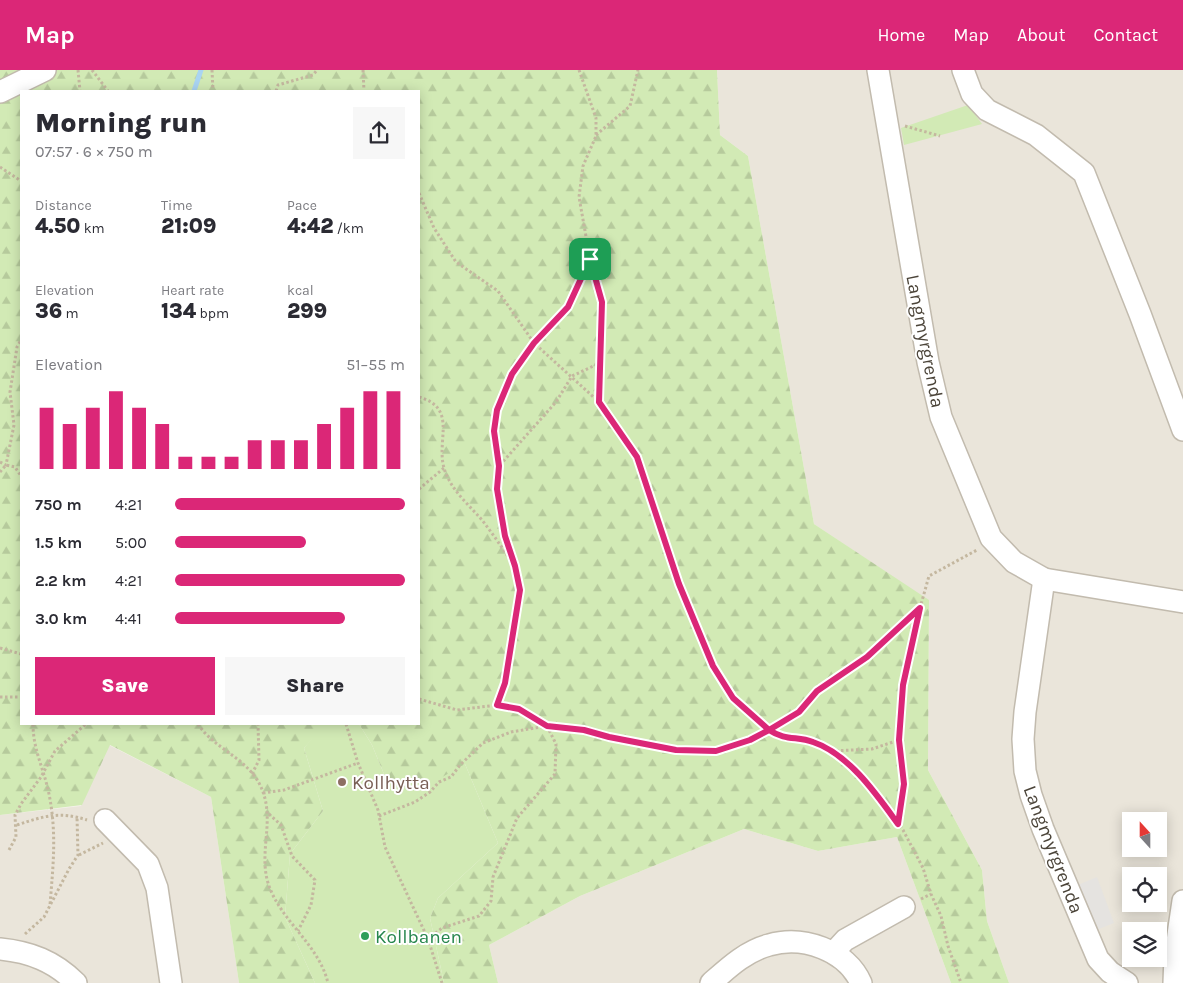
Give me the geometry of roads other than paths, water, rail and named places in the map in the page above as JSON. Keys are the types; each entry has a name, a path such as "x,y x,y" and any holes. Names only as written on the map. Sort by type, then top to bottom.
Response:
{"street":[{"path":"0,92 45,70"},
{"name":"Langmyrgrenda","path":"878,70 928,362 942,417 990,538 1014,562 1044,579 1183,602"},
{"path":"963,70 972,94 987,110 1036,135 1084,173 1140,314 1183,430"},
{"name":"Langmyrgrenda","path":"1044,579 1025,712 1023,739 1025,771 1040,820 1098,960 1110,972 1127,983"},
{"path":"105,820 148,864 158,888 171,983"},
{"path":"1174,983 1175,955 1183,901"},
{"path":"834,952 845,940 904,907"},
{"path":"711,983 735,962 768,945 800,942 834,952 859,977 862,983"},
{"path":"0,949 38,956 63,970 76,983"}],"waterway":[{"path":"194,90 201,70"}],"place":[{"name":"Kollhytta","path":"342,782"},
{"name":"Kollbanen","path":"365,936"}]}
